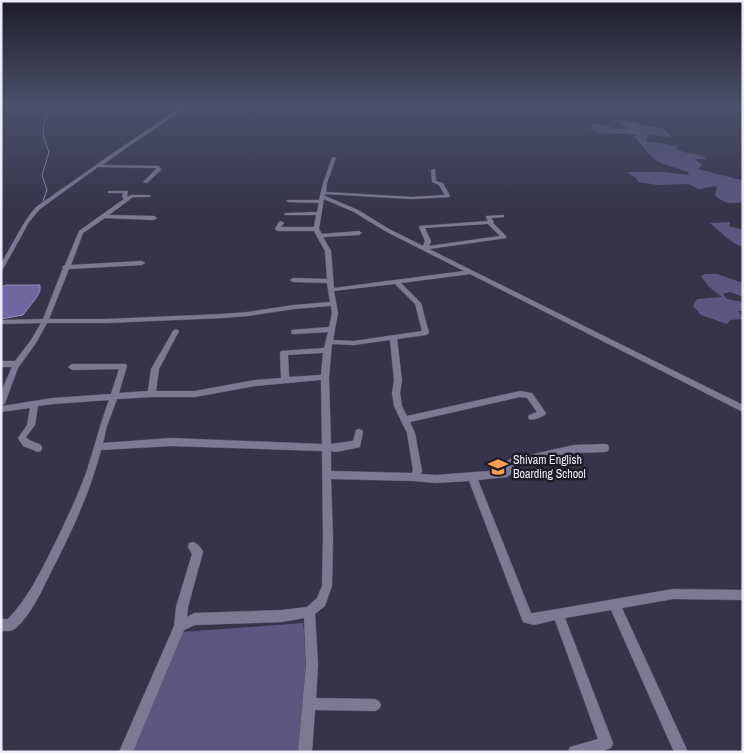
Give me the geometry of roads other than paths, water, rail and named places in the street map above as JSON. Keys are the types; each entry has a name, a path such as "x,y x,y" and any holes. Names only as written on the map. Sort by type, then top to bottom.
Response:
{"street":[{"path":"1,268 11,255 29,216 136,140"},
{"path":"180,626 194,619 282,616 309,612 322,602 327,586 328,510 325,448 325,377 328,346 335,313 330,285 328,251 318,232 325,182 334,158"},
{"path":"98,166 158,167 145,182"},
{"path":"288,201 323,198 448,196 441,184 434,182 433,170"},
{"path":"110,192 126,192 124,197 128,199"},
{"path":"1,403 17,364 34,341 45,321 80,232 134,195 149,196"},
{"path":"323,198 356,211 387,230 743,409"},
{"path":"286,214 320,212"},
{"path":"103,216 154,218"},
{"path":"425,248 504,237 490,222 488,217 502,216"},
{"path":"425,248 428,241 422,227 490,222"},
{"path":"281,223 278,229 359,233"},
{"path":"66,267 142,263"},
{"path":"293,280 330,285 397,282 472,272"},
{"path":"285,382 284,353 426,333 418,303 397,282"},
{"path":"1,322 106,322 222,316 333,304"},
{"path":"294,332 331,329"},
{"path":"152,394 155,369 176,331"},
{"path":"393,338 398,380 396,393 398,406 411,433 418,471 414,477"},
{"path":"1,364 17,364"},
{"path":"1,625 11,625 24,611 90,478 100,435 115,397 123,366 72,367"},
{"path":"1,409 34,404 152,394 195,394 255,383 285,382 325,377"},
{"path":"405,420 520,394 529,395 542,413 532,416"},
{"path":"34,404 32,423 22,438 26,443 38,448"},
{"path":"98,447 172,442 325,448 356,444 359,432"},
{"path":"327,475 436,479 504,474 508,471 511,463 574,450 605,448"},
{"path":"472,476 527,618 534,619 672,594 743,595"},
{"path":"126,752 180,626 182,607 198,552 193,547"},
{"path":"614,604 681,752"},
{"path":"305,752 312,665 309,612"},
{"path":"558,614 606,743 574,752"},
{"path":"309,704 375,705"}],"waterway":[{"path":"43,201 47,190 42,175 49,152 44,140"}],"place":[{"name":"Shivam English Boarding School","path":"498,467"}]}
